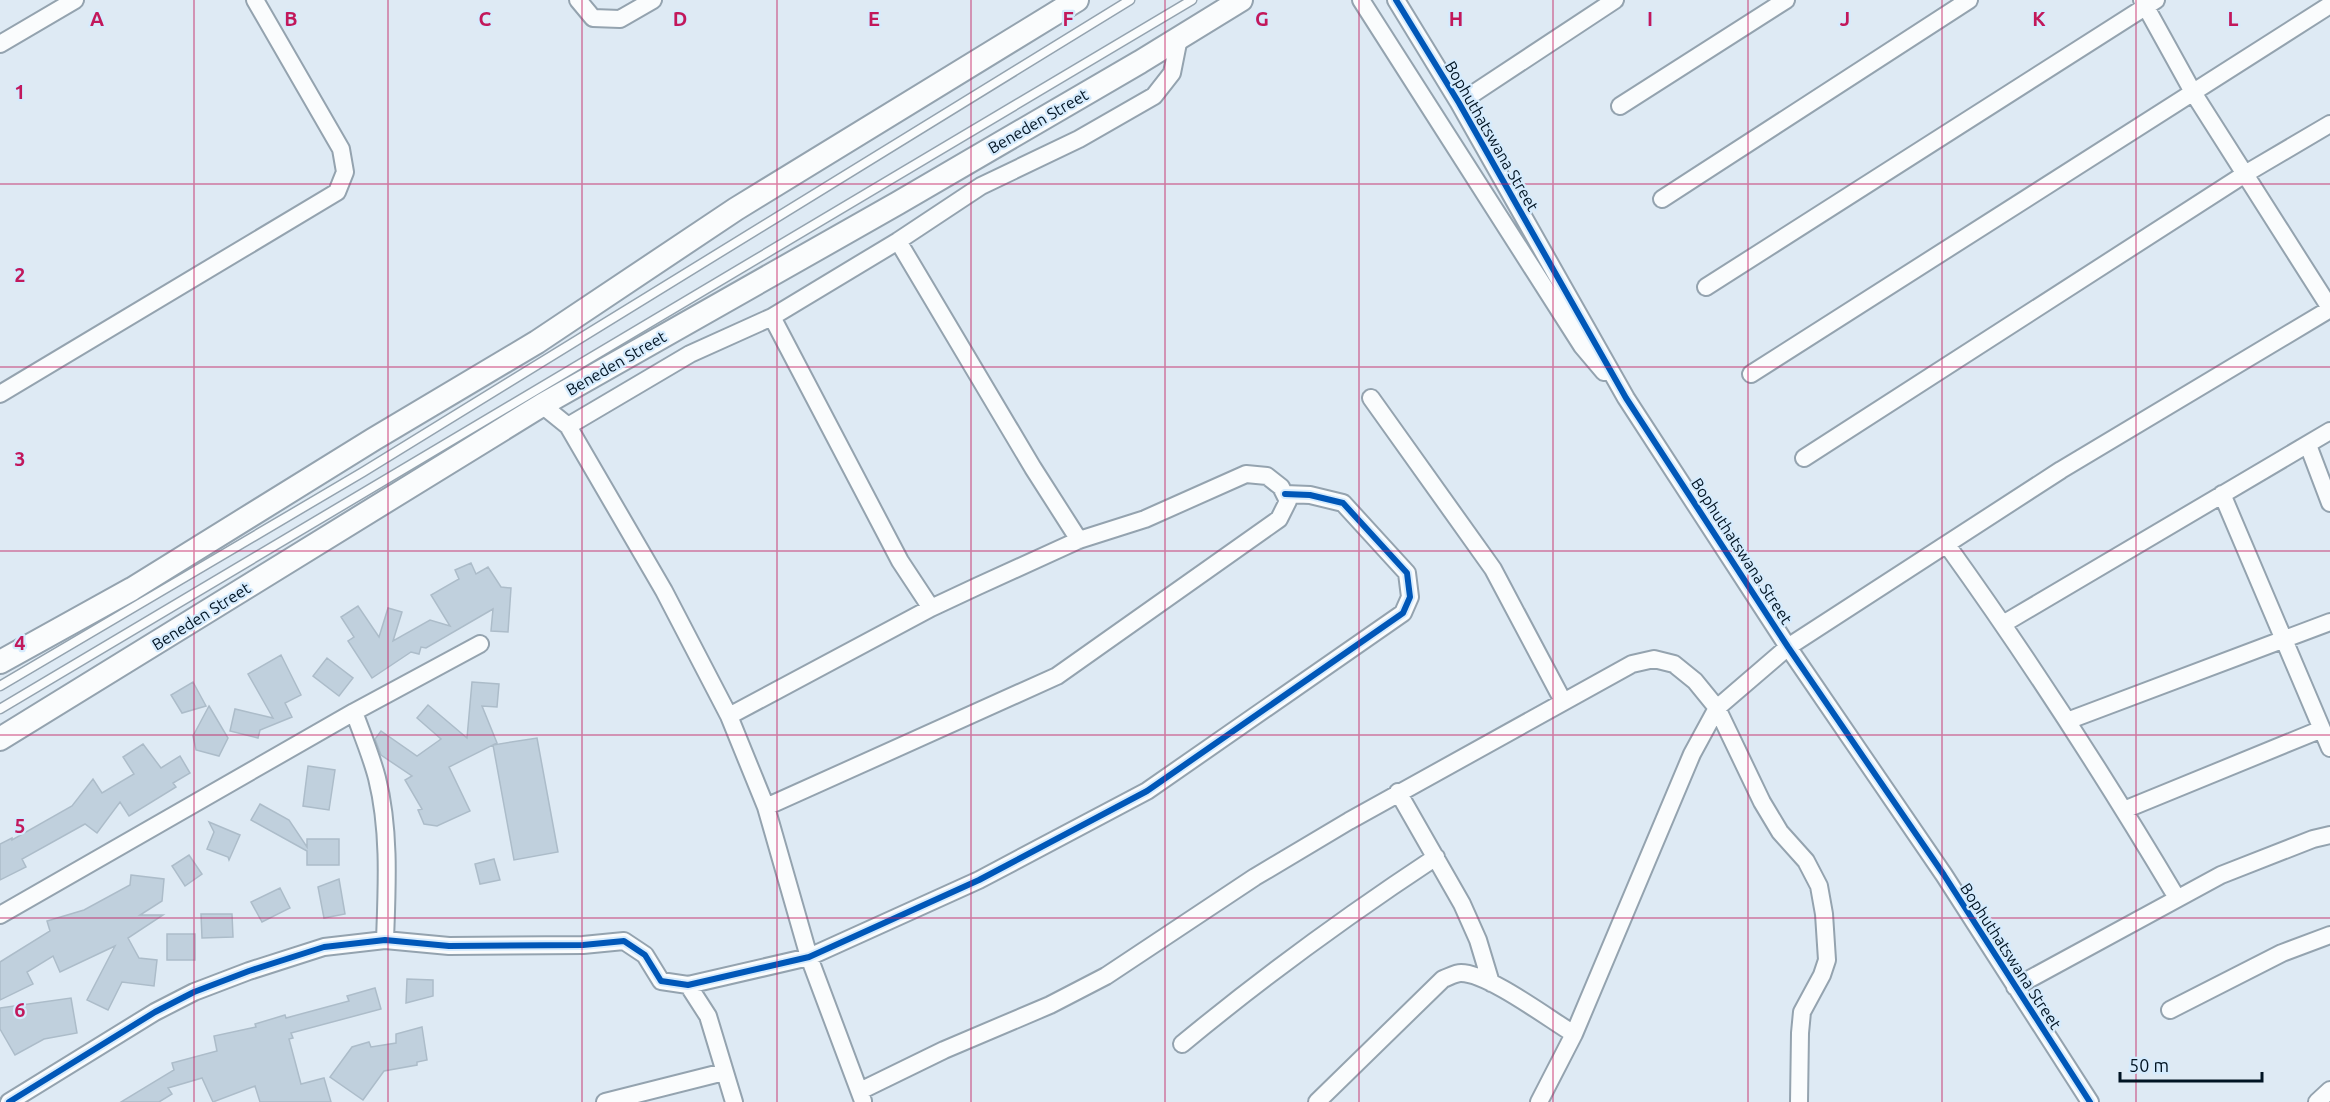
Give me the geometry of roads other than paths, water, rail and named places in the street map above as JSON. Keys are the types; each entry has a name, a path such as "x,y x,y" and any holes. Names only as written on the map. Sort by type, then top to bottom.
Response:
{"main road":[{"path":"0,662 132,589 374,439 537,342 736,209 1077,0"},
{"name":"Beneden Street","path":"0,739 542,405 898,203 1240,0"}],"street":[{"path":"0,44 75,0"},
{"path":"0,394 337,192 345,172 341,149 255,0"},
{"path":"578,0 593,18 620,19 653,0"},
{"name":"Bophuthatswana Street","path":"1361,0 1582,346 1626,398"},
{"name":"Bophuthatswana Street","path":"1396,0 1459,104 1626,398 1788,647 1944,875 2090,1102"},
{"path":"1459,104 1615,0"},
{"path":"1620,106 1786,0"},
{"path":"1662,199 1969,0"},
{"path":"1539,1102 1574,1034 1692,754 1717,708 1788,647 2061,470 2330,308 2194,94 2148,2 1706,287"},
{"path":"1751,374 2194,94 2330,5"},
{"path":"568,426 690,354 772,317 898,241 981,186 1079,139 1154,96 1172,73 1179,38"},
{"path":"1804,458 2245,174 2330,124"},
{"path":"898,241 1033,468 1080,540"},
{"path":"772,317 900,561 931,609"},
{"path":"1371,398 1493,569 1563,701"},
{"path":"542,405 568,426 664,591 729,716 766,807 809,957 861,1097 944,1050 1050,1005 1106,976 1255,877 1398,792 1632,664 1654,659 1674,664 1695,681 1717,708 1762,802 1780,832 1806,861 1819,886 1824,914 1827,960 1822,975 1802,1012 1799,1102"},
{"path":"2004,624 2330,432"},
{"path":"2308,445 2330,503"},
{"path":"729,716 931,609 1080,540 1145,519 1246,474 1267,476 1281,487 1288,501 1279,519 1057,676 766,807"},
{"path":"9,1102 155,1012 194,992 249,970 324,947 385,939 449,946 583,945 624,941 645,955 661,981 688,986 809,957 988,876 1147,790 1403,613 1410,597 1407,573 1343,503 1310,495 1285,494"},
{"path":"2222,494 2330,747"},
{"path":"1947,545 2004,624 2124,810 2177,897"},
{"path":"2067,721 2330,622"},
{"path":"0,915 354,712 480,644"},
{"path":"354,712 371,758 381,800 387,884 385,939"},
{"path":"2124,810 2322,729"},
{"path":"1398,792 1462,904 1478,940 1491,983"},
{"path":"2015,987 2221,875 2259,859 2330,835"},
{"path":"1182,1044 1248,989 1378,895 1436,857"},
{"path":"2170,1010 2282,953 2330,935"},
{"path":"1317,1102 1443,979 1459,973 1475,976 1491,983 1574,1034"},
{"path":"688,986 708,1016 734,1102"},
{"path":"605,1102 724,1072"},
{"path":"2317,1102 2330,1090"}],"lane":[{"path":"0,686 363,472 1130,0"},
{"path":"0,709 1192,0"}]}
